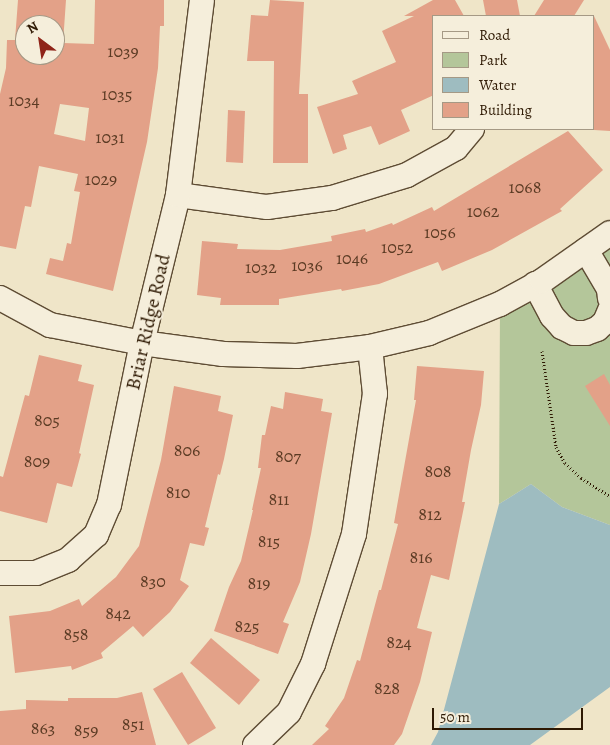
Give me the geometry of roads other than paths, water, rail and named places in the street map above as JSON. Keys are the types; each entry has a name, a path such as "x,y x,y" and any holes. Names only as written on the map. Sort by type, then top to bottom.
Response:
{"street":[{"name":"Briar Ridge Road","path":"0,573 36,573 68,560 96,535 108,505 142,343 178,195 202,0"},
{"path":"178,195 267,207 332,198 407,175 456,148 471,130"},
{"path":"0,298 50,325 142,343 223,354 297,356 370,347 429,332 500,304 535,284 610,233"},
{"path":"586,250 609,289 610,298"},
{"path":"535,284 552,316 562,327 574,333 586,333 597,329 605,322 610,310"},
{"path":"255,745 289,712 313,664 354,534 375,394 370,347"}],"water":[{"path":"531,484 562,507 610,525 610,687 530,745 431,745 438,732 499,504"}]}
